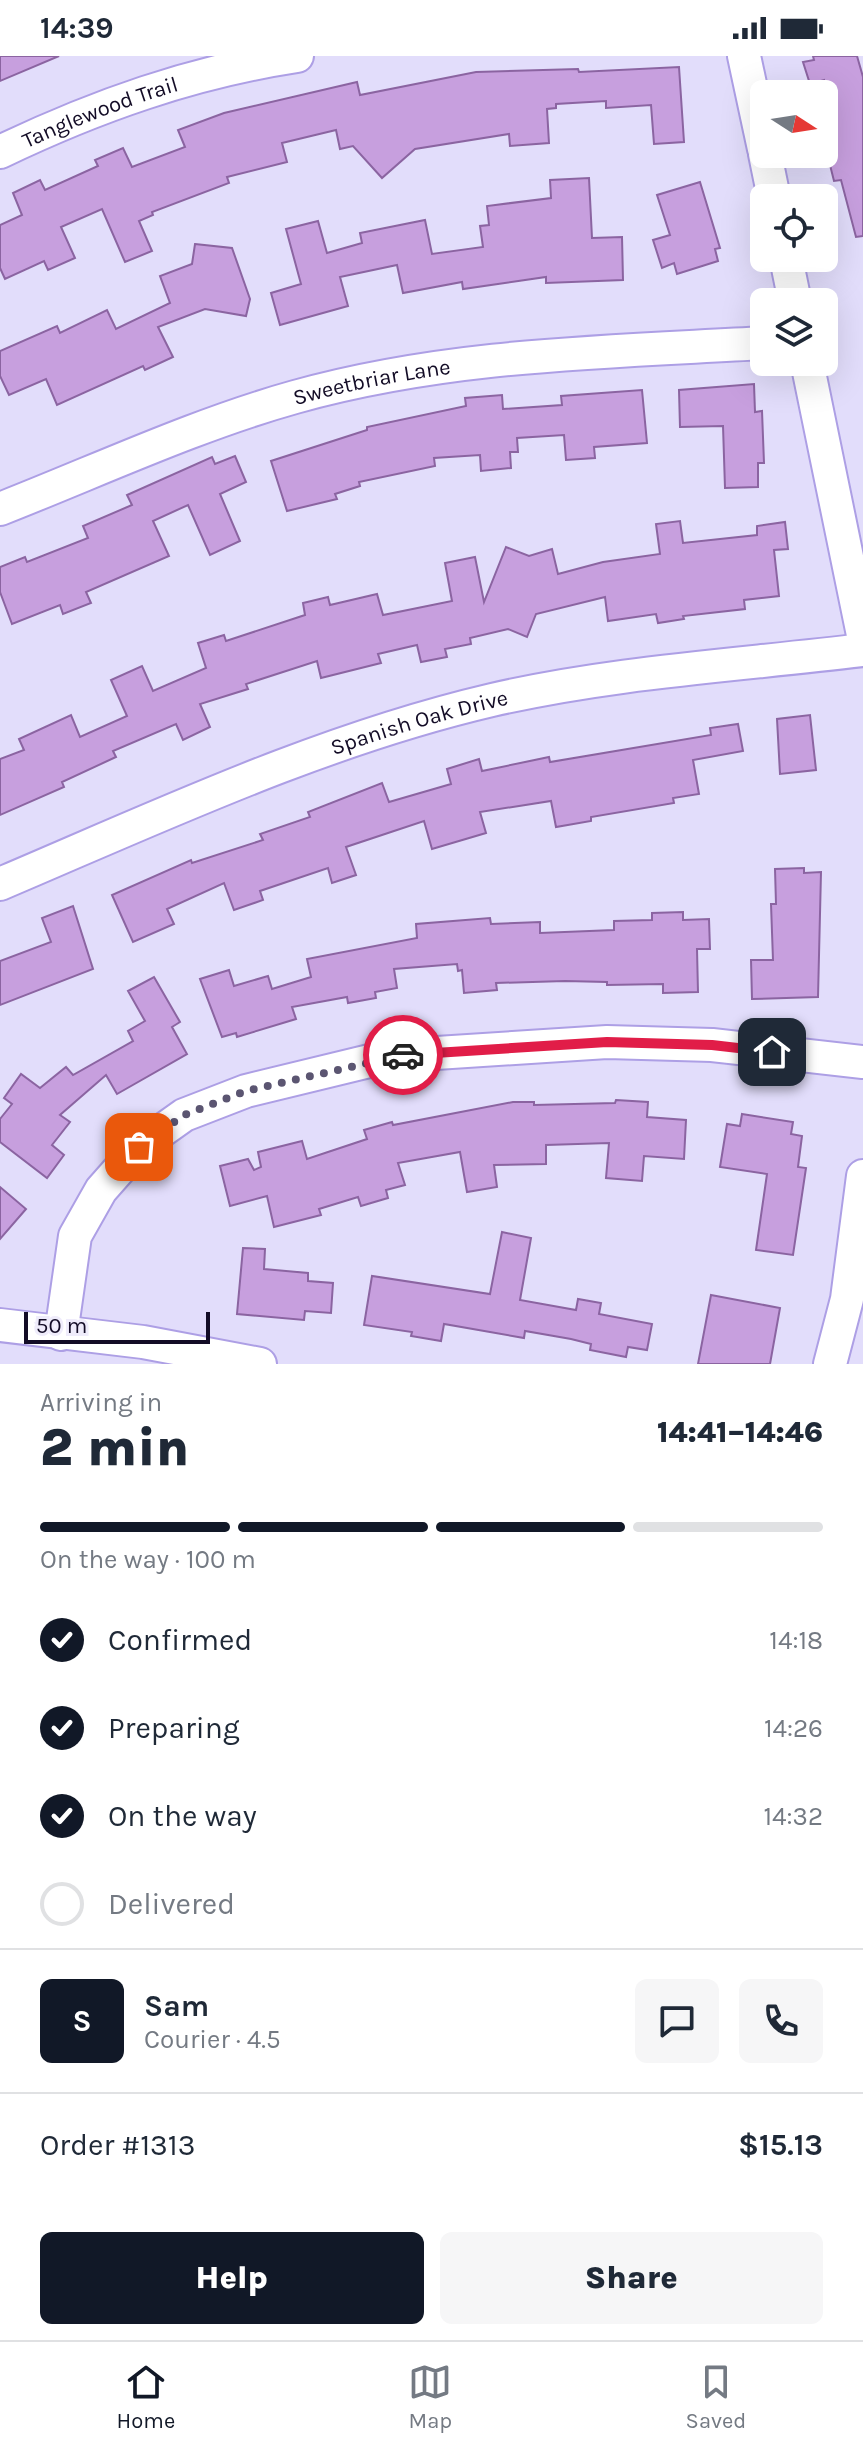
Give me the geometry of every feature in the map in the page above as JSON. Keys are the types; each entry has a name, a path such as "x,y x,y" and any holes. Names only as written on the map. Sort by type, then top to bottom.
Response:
{"street":[{"name":"Tanglewood Trail","path":"0,152 62,123 153,88 230,66 297,56"},
{"path":"744,56 750,85"},
{"name":"Sweetbriar Lane","path":"0,509 292,398 349,384 434,367 530,356 750,344"},
{"path":"810,376 863,635"},
{"name":"Spanish Oak Drive","path":"0,884 164,812 279,768 398,727 493,700 599,681 863,650"},
{"path":"61,1334 75,1236 101,1190 139,1147 184,1115 246,1091 390,1056 607,1042 712,1045 863,1062"},
{"path":"830,1364 847,1299 863,1176"},
{"path":"0,1325 143,1342 260,1364"}],"building":[{"path":"0,56 59,56 0,81"},
{"path":"813,56 857,56 863,77 863,236 856,237 841,180 834,181 831,168 838,168 838,80 809,80 803,62 814,60"},
{"path":"679,67 684,142 654,144 651,105 606,108 606,101 556,104 556,108 547,109 549,143 510,146 509,134 415,149 382,178 353,146 340,149 336,130 282,143 287,162 227,177 229,183 152,212 153,215 139,221 152,251 125,262 102,209 61,227 75,258 48,270 44,261 5,279 0,268 0,225 22,215 13,193 40,180 45,190 98,166 95,160 123,148 132,167 185,147 178,130 224,113 357,82 360,95 476,72 578,69 579,72"},
{"path":"589,178 592,238 622,237 623,280 546,283 546,277 463,289 462,282 403,293 397,265 340,277 348,306 280,325 271,293 301,284 286,229 318,221 327,253 362,243 360,233 425,220 432,254 483,247 480,226 489,225 487,206 551,198 550,180"},
{"path":"700,182 720,248 715,249 718,261 677,274 674,263 662,268 653,240 670,235 657,195"},
{"path":"195,244 232,248 250,299 246,316 205,309 158,327 173,357 145,370 143,366 57,405 46,379 9,395 0,376 0,351 57,326 60,333 107,310 116,329 170,303 160,276 192,264"},
{"path":"754,384 755,412 762,411 764,463 758,463 758,487 725,488 723,426 680,427 679,390"},
{"path":"642,390 647,443 594,447 595,458 566,460 564,435 517,438 518,452 510,452 511,468 481,471 480,455 434,458 435,466 359,482 360,486 335,494 337,499 287,511 271,461 367,430 367,427 466,406 465,398 502,395 503,409 562,405 561,396"},
{"path":"235,456 246,482 220,494 240,541 210,555 188,505 153,521 169,556 86,592 91,603 63,614 60,605 12,624 0,592 0,567 25,557 27,562 88,538 83,526 132,505 127,495 212,457 215,464"},
{"path":"680,521 683,543 757,535 757,526 785,522 788,549 774,550 779,596 744,600 745,609 683,616 684,619 658,623 656,614 608,621 605,597 536,614 527,637 508,629 470,638 471,644 445,649 447,657 421,662 417,645 378,654 381,663 321,678 317,661 246,684 248,689 200,704 210,727 183,740 176,724 113,751 116,757 62,782 64,787 0,815 0,759 24,750 19,739 71,715 80,737 127,716 111,680 142,666 153,691 206,668 198,643 224,635 226,641 305,615 303,603 328,597 330,605 377,594 383,615 452,601 445,563 475,557 484,602 506,547 529,556 552,549 558,574 603,562 660,554 656,524"},
{"path":"810,715 816,770 780,774 777,719"},
{"path":"738,724 743,751 693,760 699,794 673,798 674,803 591,817 591,821 556,827 551,801 480,812 486,833 432,849 424,821 346,847 356,875 332,883 328,868 260,891 263,900 234,910 224,883 167,909 174,924 133,942 112,895 191,860 192,863 263,840 260,834 310,817 308,812 382,783 389,802 451,784 447,769 479,759 482,771 549,757 550,762 711,735 710,728"},
{"path":"804,868 804,873 821,872 818,997 752,999 751,960 773,960 771,904 776,904 775,869"},
{"path":"73,906 93,969 0,1005 0,961 51,942 42,918"},
{"path":"683,912 683,920 709,919 710,949 697,949 698,992 663,993 663,984 607,985 607,982 565,981 496,983 497,990 464,993 462,970 458,971 457,964 394,969 397,988 375,992 376,998 348,1003 347,997 292,1007 296,1019 237,1037 236,1033 222,1037 200,979 229,970 234,986 268,976 272,989 311,977 307,959 417,938 416,924 490,918 491,924 540,922 540,933 614,930 614,921 652,920 652,913"},
{"path":"154,977 180,1022 172,1027 187,1054 117,1094 106,1075 60,1115 70,1122 52,1145 64,1155 47,1178 0,1142 0,1119 12,1104 4,1098 21,1074 40,1088 66,1067 73,1075 133,1041 128,1031 145,1021 128,991"},
{"path":"616,1100 648,1102 647,1117 686,1120 684,1159 644,1156 642,1181 606,1178 609,1143 546,1145 546,1164 494,1165 497,1187 467,1192 460,1152 398,1163 405,1185 386,1190 388,1198 361,1206 358,1197 319,1209 321,1215 274,1227 267,1196 230,1206 220,1166 248,1159 254,1170 261,1167 258,1152 302,1141 307,1159 367,1139 364,1130 392,1122 393,1125 513,1102 534,1102 534,1105 615,1103"},
{"path":"742,1114 793,1122 791,1134 802,1136 798,1167 806,1168 793,1255 756,1250 767,1174 720,1167 727,1124 740,1126"},
{"path":"0,1187 26,1209 0,1239"},
{"path":"502,1232 531,1238 520,1300 576,1310 578,1299 601,1303 599,1314 652,1324 647,1350 628,1347 626,1357 590,1350 591,1344 571,1339 525,1331 524,1338 444,1324 441,1341 411,1336 412,1332 364,1325 372,1276 490,1294"},
{"path":"243,1248 265,1249 264,1269 308,1273 308,1281 333,1283 331,1313 305,1311 304,1320 237,1314"},
{"path":"711,1295 780,1308 770,1364 698,1364"}],"way so far":[{"path":"139,1147 184,1115 246,1091 403,1055"}],"route":[{"path":"403,1055 607,1042 712,1045 772,1052"}]}
